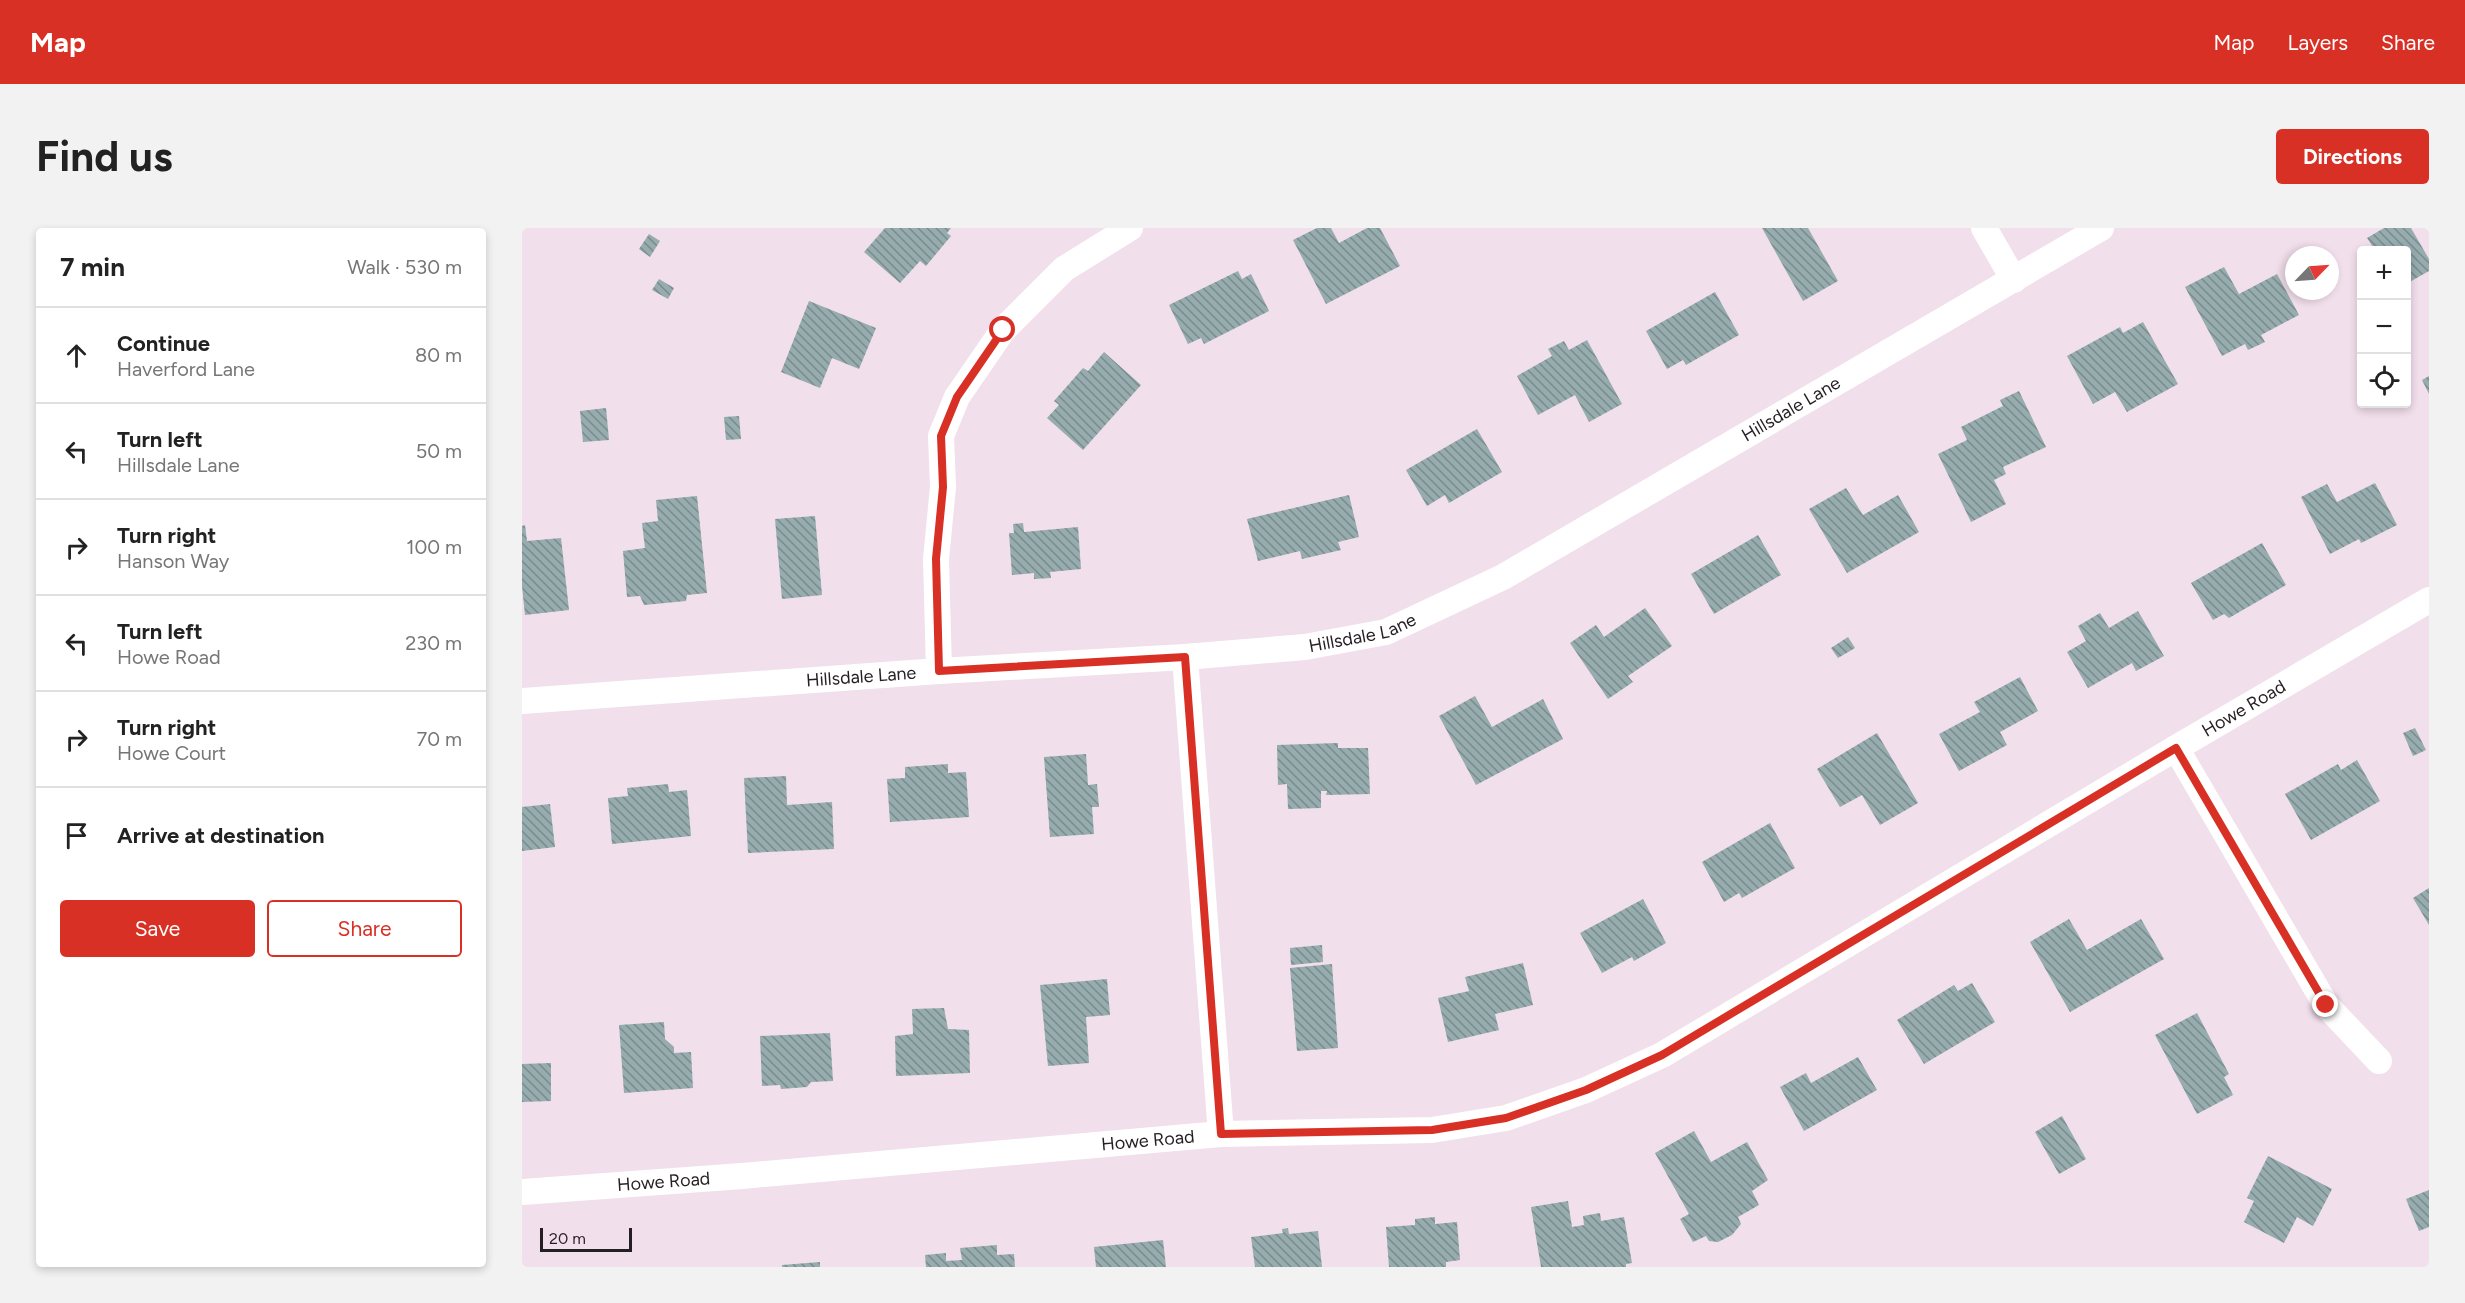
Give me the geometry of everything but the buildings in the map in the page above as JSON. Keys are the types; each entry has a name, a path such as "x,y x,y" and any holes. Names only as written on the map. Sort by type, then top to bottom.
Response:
{"street":[{"path":"939,671 936,559 943,487 941,436 957,397 1003,330 1064,268 1130,228"},
{"path":"1984,228 2014,280"},
{"name":"Hillsdale Lane","path":"522,701 939,671 1185,657 1305,647 1386,632 1503,577 2101,228"},
{"name":"Howe Road","path":"522,1192 742,1176 1221,1134 1432,1130 1506,1118 1586,1090 1662,1055 2429,600"},
{"path":"1185,657 1221,1134"},
{"path":"2176,748 2326,1005 2379,1061"}],"route":[{"path":"1003,330 957,397 941,436 943,487 936,559 939,671 1185,657 1221,1134 1432,1130 1506,1118 1586,1090 1662,1055 2176,748 2326,1005"}]}
